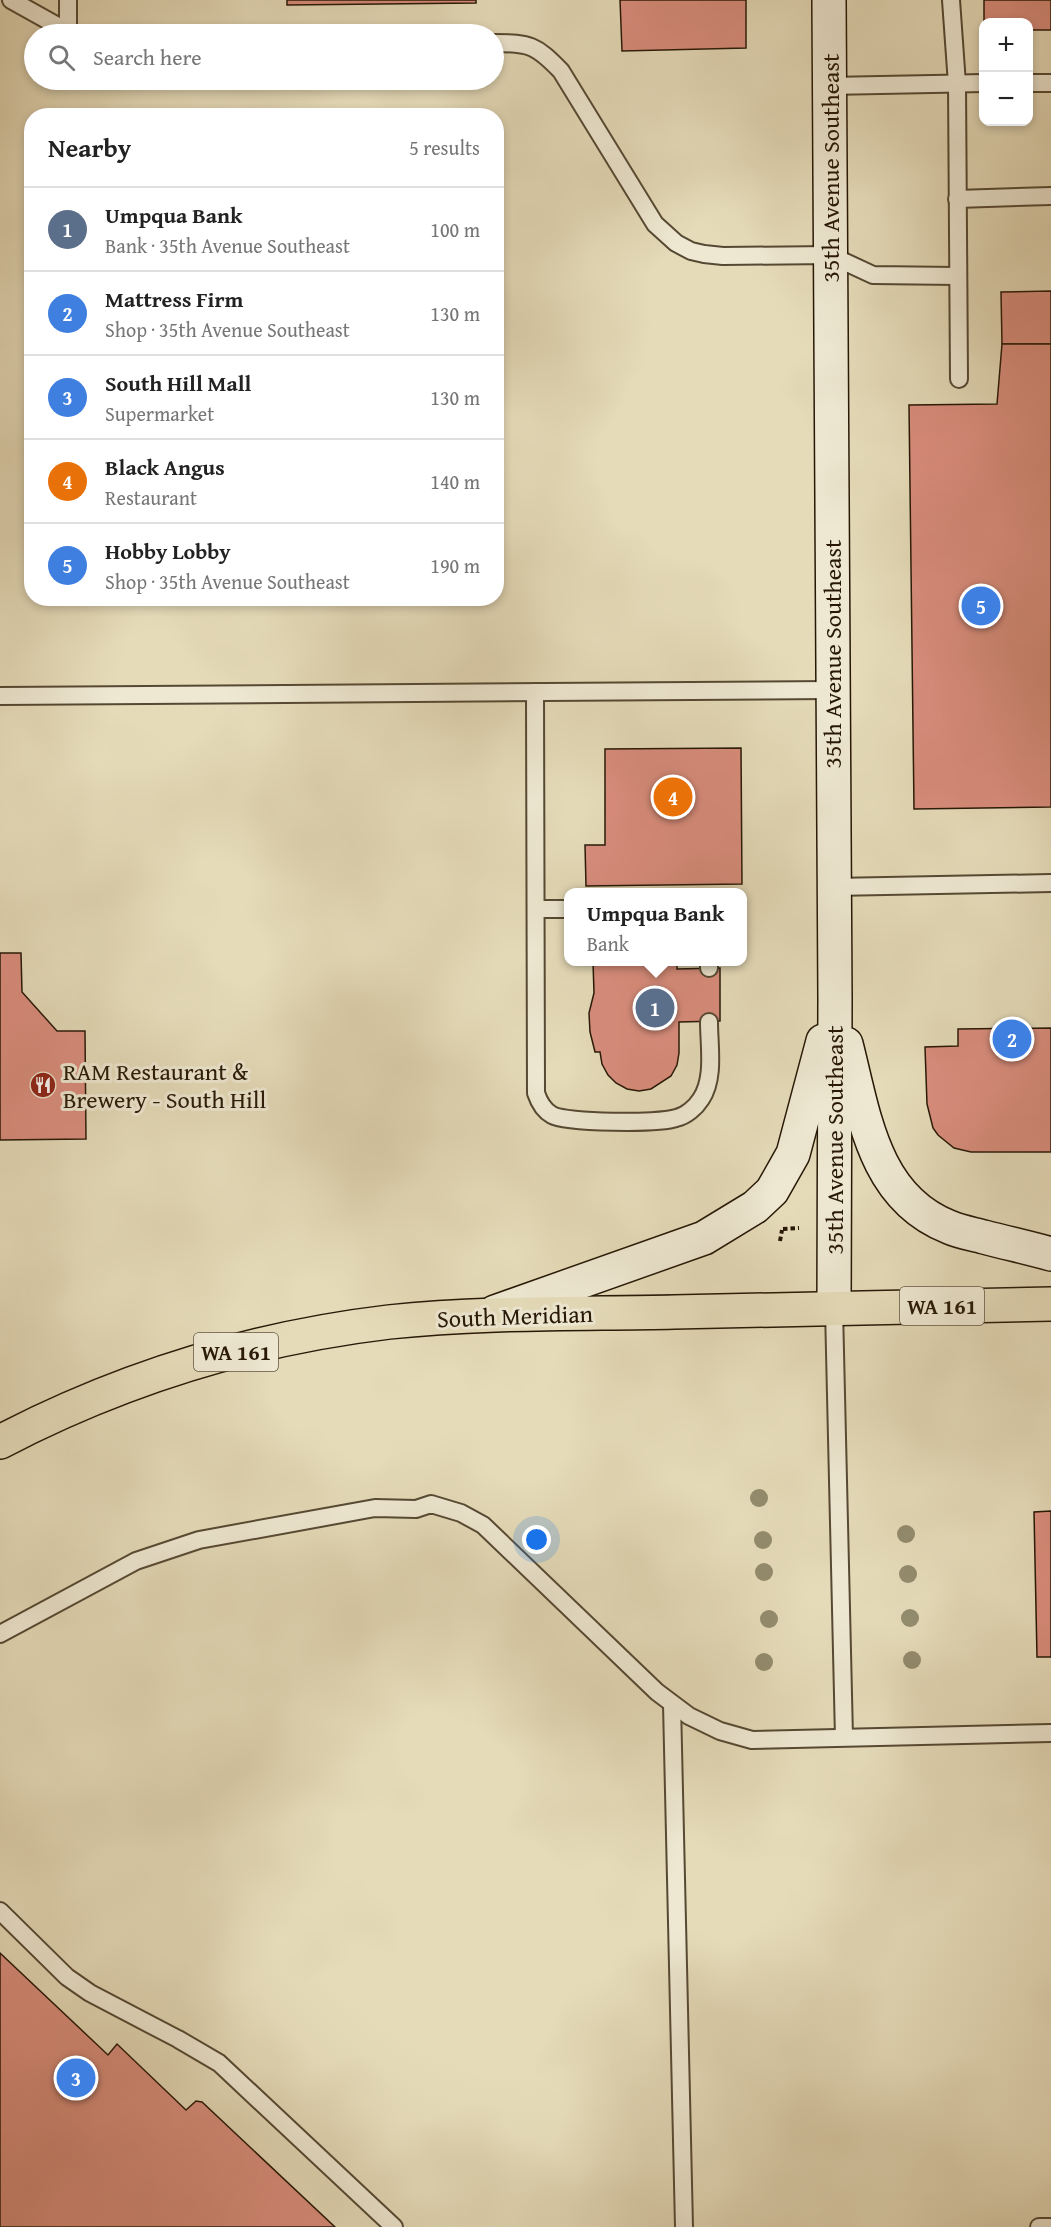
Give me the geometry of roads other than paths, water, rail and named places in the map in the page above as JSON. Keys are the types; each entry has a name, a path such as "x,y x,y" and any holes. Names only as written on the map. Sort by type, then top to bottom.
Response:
{"main road":[{"name":"South Meridian","path":"0,1442 37,1422 95,1397 210,1358 266,1344 390,1322 486,1316 1051,1304"}],"street":[{"name":"35th Avenue Southeast","path":"829,0 835,999 834,1309"},
{"path":"835,999 867,1124 878,1158 893,1184 910,1203 928,1217 950,1228 1051,1254"},
{"path":"486,1316 704,1238 755,1207 772,1191 793,1154 835,999"}],"lane":[{"path":"11,0 53,24"},
{"path":"68,0 69,24"},
{"path":"951,0 957,84 959,380"},
{"path":"504,43 520,43 534,47 548,57 561,71 642,206 659,229 676,243 691,251 723,256 831,255 873,275 957,276"},
{"path":"829,86 979,83"},
{"path":"1033,83 1051,83"},
{"path":"957,199 1051,196"},
{"path":"0,696 832,690"},
{"path":"535,692 536,1094 544,1110 560,1119 659,1121 677,1118 694,1107 706,1088 709,1078 709,1022"},
{"path":"833,887 1051,883"},
{"path":"536,909 564,909"},
{"path":"834,1309 844,1737"},
{"path":"0,1634 136,1561 199,1540 375,1508 416,1509 431,1504 461,1513 483,1525 672,1704 688,1716 720,1731 752,1740 1051,1733"},
{"path":"672,1704 684,2227"},
{"path":"0,1911 75,1982 90,1993 219,2063 394,2227"},
{"path":"1040,2227 1051,2227"}],"place":[{"name":"Hobby Lobby","path":"981,606"},
{"name":"Black Angus","path":"673,797"},
{"name":"Umpqua Bank","path":"655,1008"},
{"name":"Mattress Firm","path":"1012,1039"},
{"name":"RAM Restaurant & Brewery - South Hill","path":"43,1085"},
{"name":"South Hill Mall","path":"76,2078"}]}
